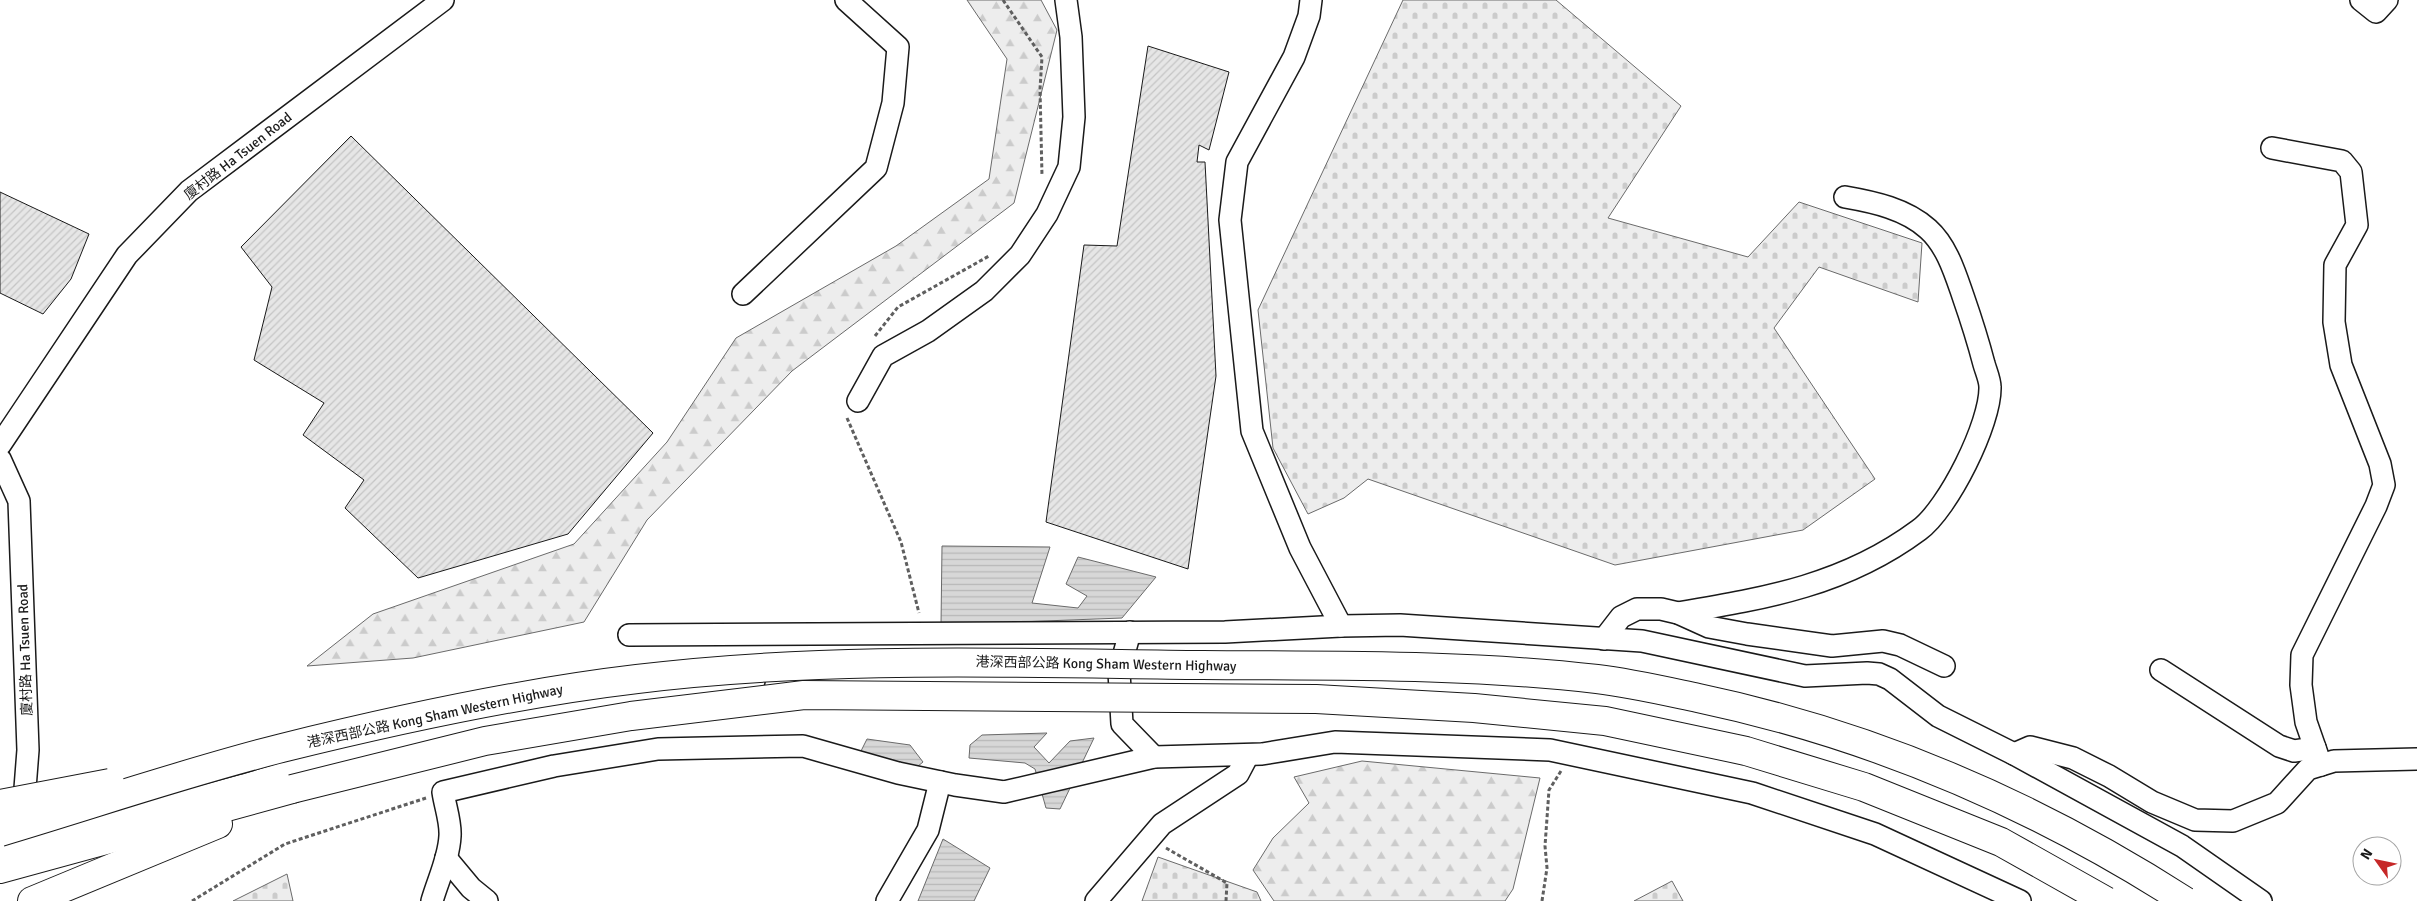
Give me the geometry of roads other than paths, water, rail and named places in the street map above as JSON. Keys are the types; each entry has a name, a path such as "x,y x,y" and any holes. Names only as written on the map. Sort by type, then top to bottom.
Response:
{"highway":[{"name":"港深西部公路 Kong Sham Western Highway","path":"10,838 280,749 489,702 560,690 711,671 794,665 947,662 1422,667 1521,672 1605,680 1732,705 1809,726 1880,748 1954,777 2024,808 2120,860 2185,901"},
{"path":"0,869 292,789 485,741 631,716 804,695 1316,699 1445,706 1606,721 1746,751 1864,788 2001,842 2106,901"},
{"path":"0,804 280,749"},
{"path":"32,901 247,812 292,789"}],"street":[{"name":"廈村路 Ha Tsuen Road","path":"0,445 127,255 189,191 443,0"},
{"path":"743,294 876,168 893,103 898,47 846,0"},
{"path":"858,402 883,356 928,331 984,291 1020,255 1047,214 1069,166 1074,117 1071,37 1066,0"},
{"path":"1311,0 1309,16 1294,56 1238,162 1230,220 1252,432 1300,548 1340,626"},
{"path":"2361,0 2376,12 2387,0"},
{"path":"2272,148 2342,161 2351,172 2357,224 2335,265 2334,322 2341,364 2380,464 2384,485 2376,506 2302,655 2301,685 2306,722 2318,757"},
{"path":"1678,613 1789,591 1826,581 1863,565 1920,529 1937,510 1978,440 1990,386 1969,313 1952,267 1941,244 1930,230 1912,216 1845,197"},
{"name":"廈村路 Ha Tsuen Road","path":"0,459 19,501 28,750 10,838"},
{"path":"1604,638 1622,617 1637,609 1661,609 1678,613 1709,627 1832,646 1883,641 1900,645 1944,666"},
{"path":"629,635 1225,632 1400,625 1642,641 1805,676 1879,674 1890,679 1938,716 2014,754 2182,846 2261,901"},
{"path":"1130,632 1119,672 1122,724 1154,757"},
{"path":"2161,670 2279,746 2334,761 2417,760"},
{"path":"0,851 10,838 244,785 389,741 534,711 796,675 1119,672"},
{"path":"432,901 446,858 450,834 443,792 554,766 658,749 802,746 898,773 1004,792 1154,757 1248,755 1334,742 1550,750 1752,792 1875,834 2020,901"},
{"path":"2014,754 2030,747 2073,758 2109,776 2152,802 2196,820 2233,821 2277,804 2318,757"},
{"path":"1096,901 1162,824 1238,774 1248,755"},
{"path":"887,901 928,830 940,782"},
{"path":"446,858 471,888 487,901"}]}
